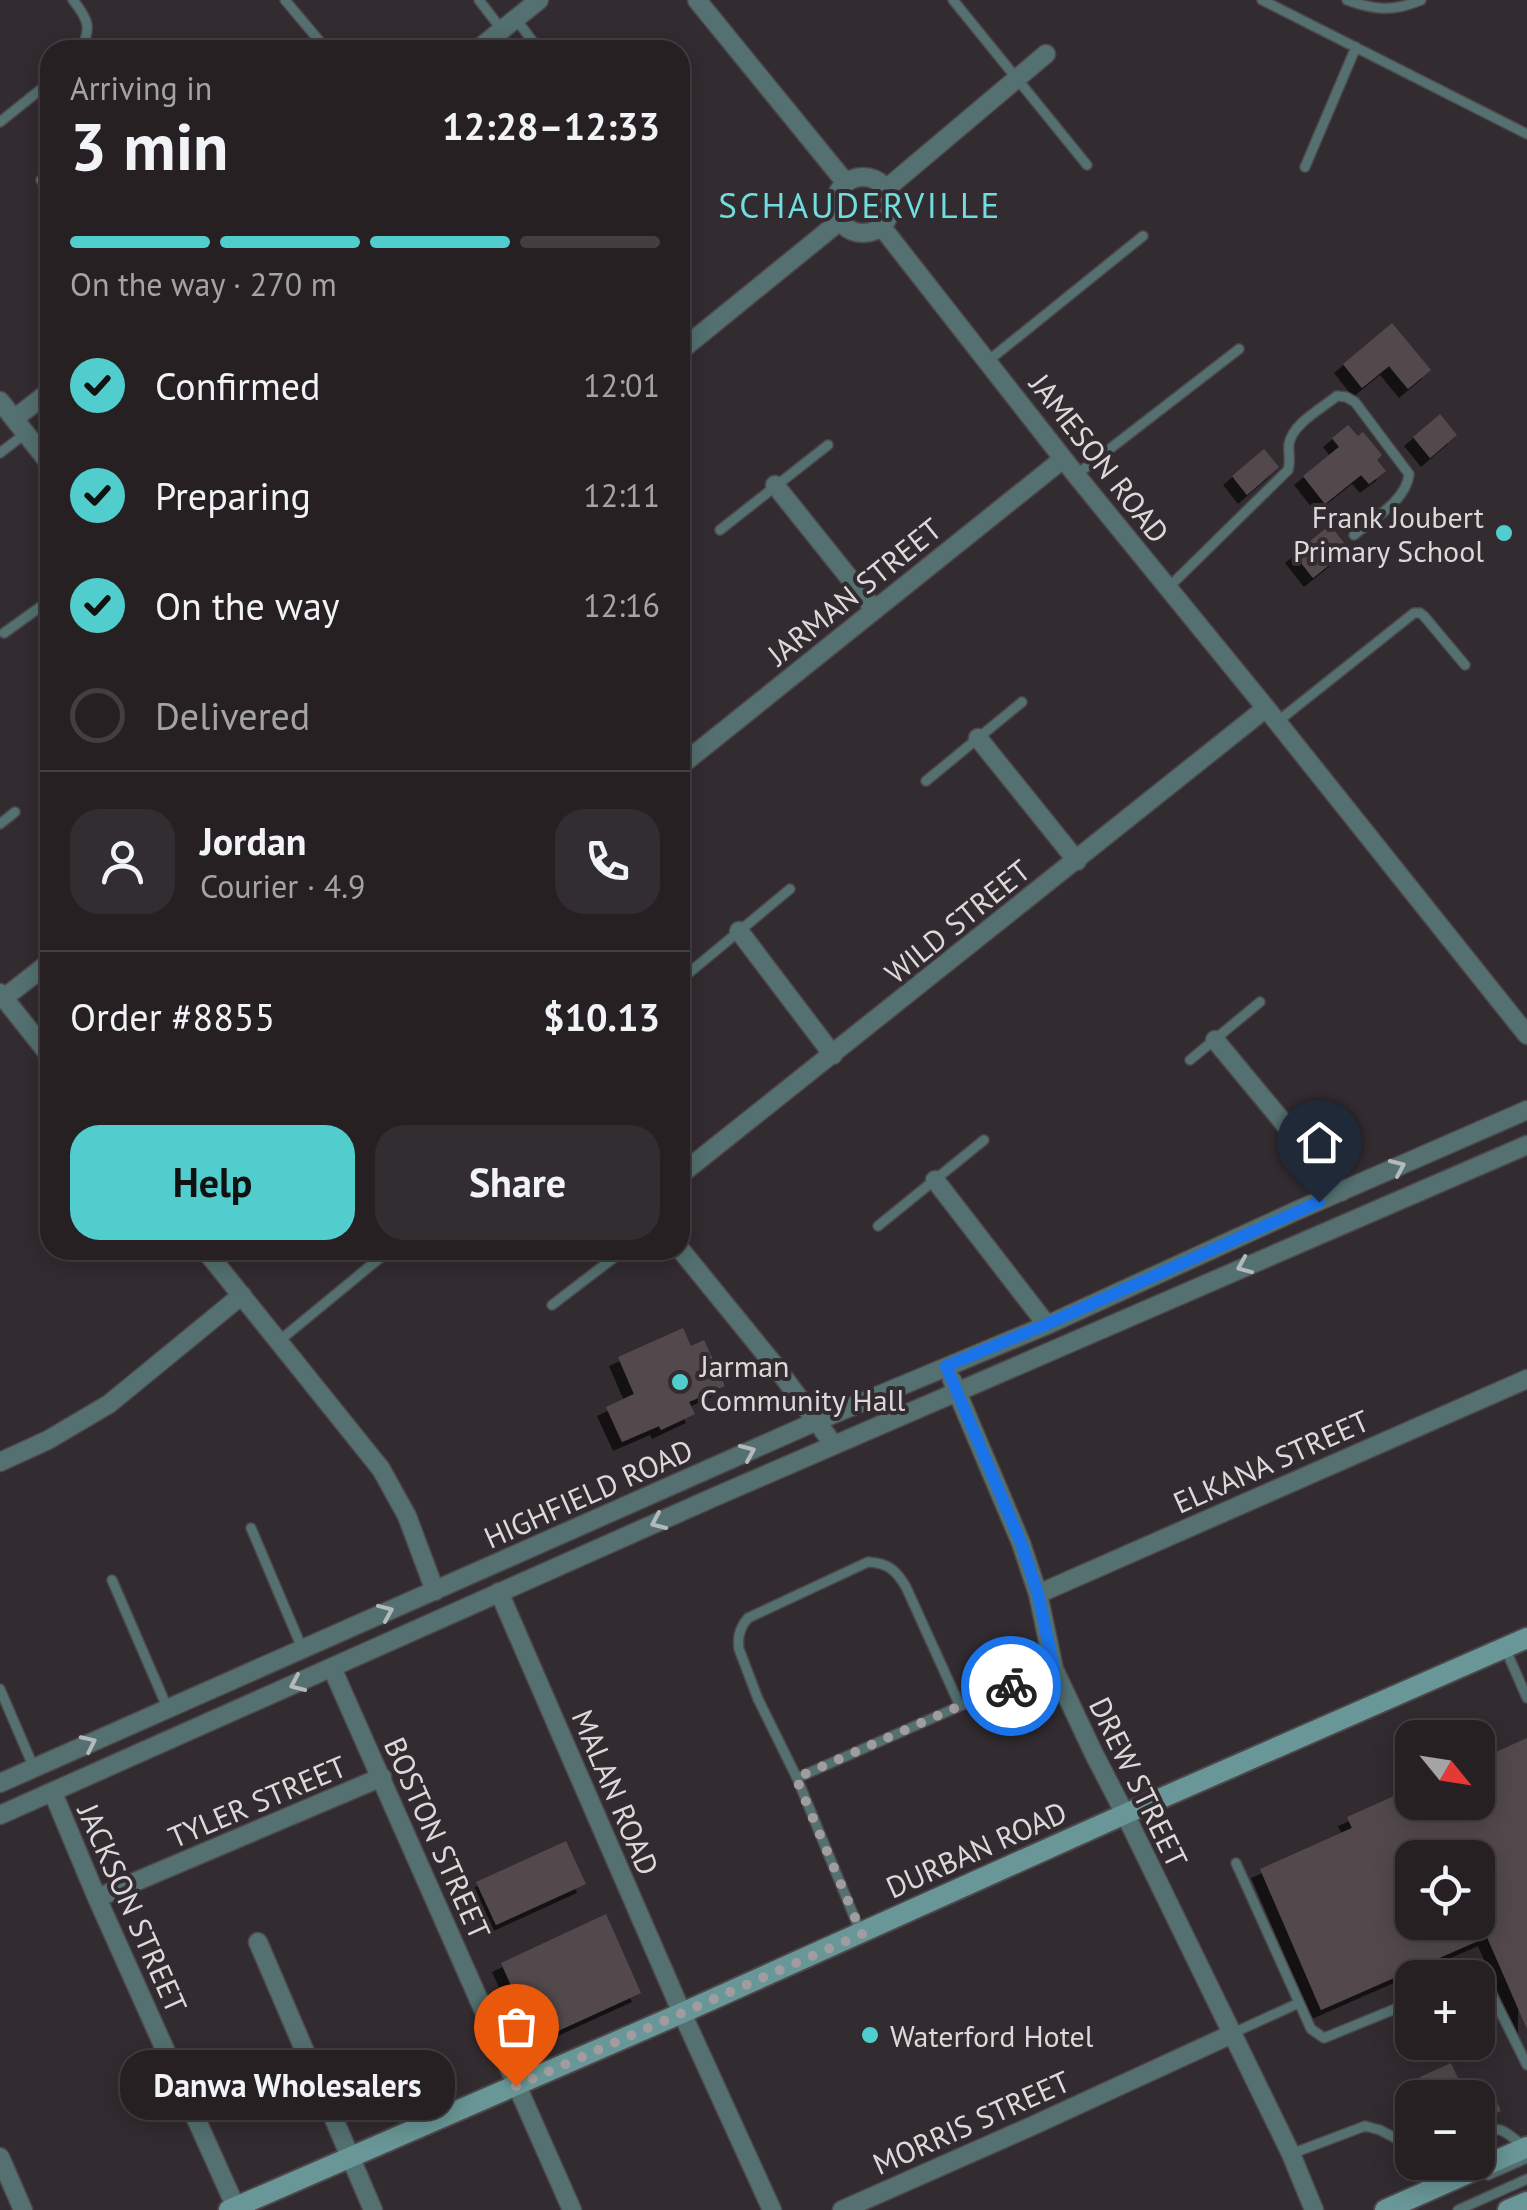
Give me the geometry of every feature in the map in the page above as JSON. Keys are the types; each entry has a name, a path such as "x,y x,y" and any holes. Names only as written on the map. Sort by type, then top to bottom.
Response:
{"street":[{"path":"489,40 540,0"},
{"path":"696,0 846,183"},
{"path":"886,189 1046,54"},
{"path":"872,179 886,189 890,212 881,226 864,233 846,228 840,221 836,196 846,183 872,179"},
{"path":"690,343 840,221"},
{"name":"JAMESON ROAD","path":"881,226 1076,476 1527,1035"},
{"path":"0,401 40,451"},
{"path":"20,426 40,403"},
{"name":"JARMAN STREET","path":"690,758 1063,459"},
{"path":"775,485 876,610"},
{"name":"WILD STREET","path":"690,1168 1077,860 1272,715"},
{"path":"978,738 1077,860"},
{"path":"739,931 833,1055"},
{"path":"40,969 2,996 40,1044"},
{"path":"1215,1040 1341,1192"},
{"name":"HIGHFIELD ROAD","path":"0,1783 1527,1110"},
{"name":"HIGHFIELD ROAD","path":"0,1815 957,1390 1527,1145"},
{"path":"935,1180 1047,1324"},
{"path":"213,1260 380,1469 407,1516 435,1590"},
{"path":"689,1260 834,1446"},
{"path":"0,1462 48,1440 109,1404 242,1295"},
{"name":"DREW STREET","path":"946,1366 1021,1543 1038,1594 1054,1669 1291,2154 1314,2210"},
{"name":"ELKANA STREET","path":"1038,1594 1527,1379"},
{"name":"MALAN ROAD","path":"499,1592 772,2210"},
{"name":"DURBAN ROAD","path":"234,2209 1527,1638"},
{"name":"BOSTON STREET","path":"332,1668 572,2210"},
{"name":"TYLER STREET","path":"97,1898 382,1778"},
{"name":"JACKSON STREET","path":"53,1793 234,2209"},
{"path":"258,1942 373,2210"},
{"name":"MORRIS STREET","path":"842,2210 1232,2034"},
{"path":"1385,2210 1526,2151"},
{"path":"0,2157 23,2210"},
{"path":"1508,2210 1527,2202"}],"lane":[{"path":"73,0 86,17 86,40"},
{"path":"285,0 318,40"},
{"path":"479,0 527,40"},
{"path":"953,0 1086,165"},
{"path":"1262,0 1527,134"},
{"path":"1347,0 1371,8 1421,0"},
{"path":"1304,167 1356,47"},
{"path":"0,122 40,90"},
{"path":"988,361 1143,236"},
{"path":"1076,476 1239,348"},
{"path":"1168,588 1288,470 1290,440 1298,427 1337,396 1354,402 1409,474 1402,494 1354,535"},
{"path":"0,453 20,426"},
{"path":"720,530 828,445"},
{"path":"4,633 40,607"},
{"path":"1272,715 1414,612 1424,616 1465,665"},
{"path":"926,781 1022,702"},
{"path":"0,824 15,812"},
{"path":"690,972 790,889"},
{"path":"1190,1060 1260,1002"},
{"path":"878,1226 984,1140"},
{"path":"280,1341 377,1260"},
{"path":"552,1305 611,1260"},
{"path":"251,1528 302,1648"},
{"path":"862,1934 752,1682 739,1649 739,1633 748,1618 868,1562 889,1566 902,1579 960,1706"},
{"path":"112,1580 168,1707"},
{"path":"1505,1648 1527,1698"},
{"path":"796,1778 1054,1669"},
{"path":"0,1690 34,1768"},
{"path":"1236,1862 1311,2029 1324,2038 1395,2009"},
{"path":"1495,2001 1527,2065"},
{"path":"1232,2034 1298,2003"},
{"path":"1291,2154 1365,2126 1395,2138"},
{"path":"1407,2210 1526,2151 1495,2130"},
{"path":"1458,2210 1527,2179"},
{"path":"1426,2180 1426,2191"}],"building":[{"path":"1392,323 1431,370 1408,389 1389,366 1362,388 1343,364"},
{"path":"1440,414 1457,435 1430,458 1413,437"},
{"path":"1348,425 1358,436 1363,432 1382,455 1377,460 1386,471 1369,484 1361,475 1325,504 1303,476 1339,447 1332,438"},
{"path":"1264,449 1279,467 1247,495 1232,476"},
{"path":"1330,525 1349,549 1313,578 1294,554"},
{"name":"Jarman Community Hall","path":"683,1328 691,1346 704,1340 725,1386 689,1402 695,1414 622,1442 606,1407 634,1394 618,1357"},
{"path":"1527,1738 1527,2029 1488,1940 1495,1940 1495,1840 1395,1840 1395,1940 1480,1940 1435,1960 1395,1960 1395,1977 1321,2010 1260,1869 1352,1828 1347,1817 1395,1796 1395,1820 1495,1820 1495,1752"},
{"path":"566,1841 586,1884 496,1925 476,1882"},
{"path":"606,1914 641,1993 536,2041 501,1963"},
{"path":"1451,2063 1459,2080 1421,2080 1420,2077"}],"way so far":[{"path":"516,2086 862,1934 796,1778 1011,1686"}],"place":[{"name":"Frank Joubert Primary School","path":"1504,533"},
{"name":"Jarman Community Hall","path":"680,1382"},
{"name":"Waterford Hotel","path":"870,2035"},
{"name":"Danwa Wholesalers","path":"516,2086"}],"district":[{"name":"SCHAUDERVILLE","path":"860,205"}],"route":[{"path":"1011,1686 1054,1669 1038,1594 1021,1543 946,1366 1319,1202"}]}
